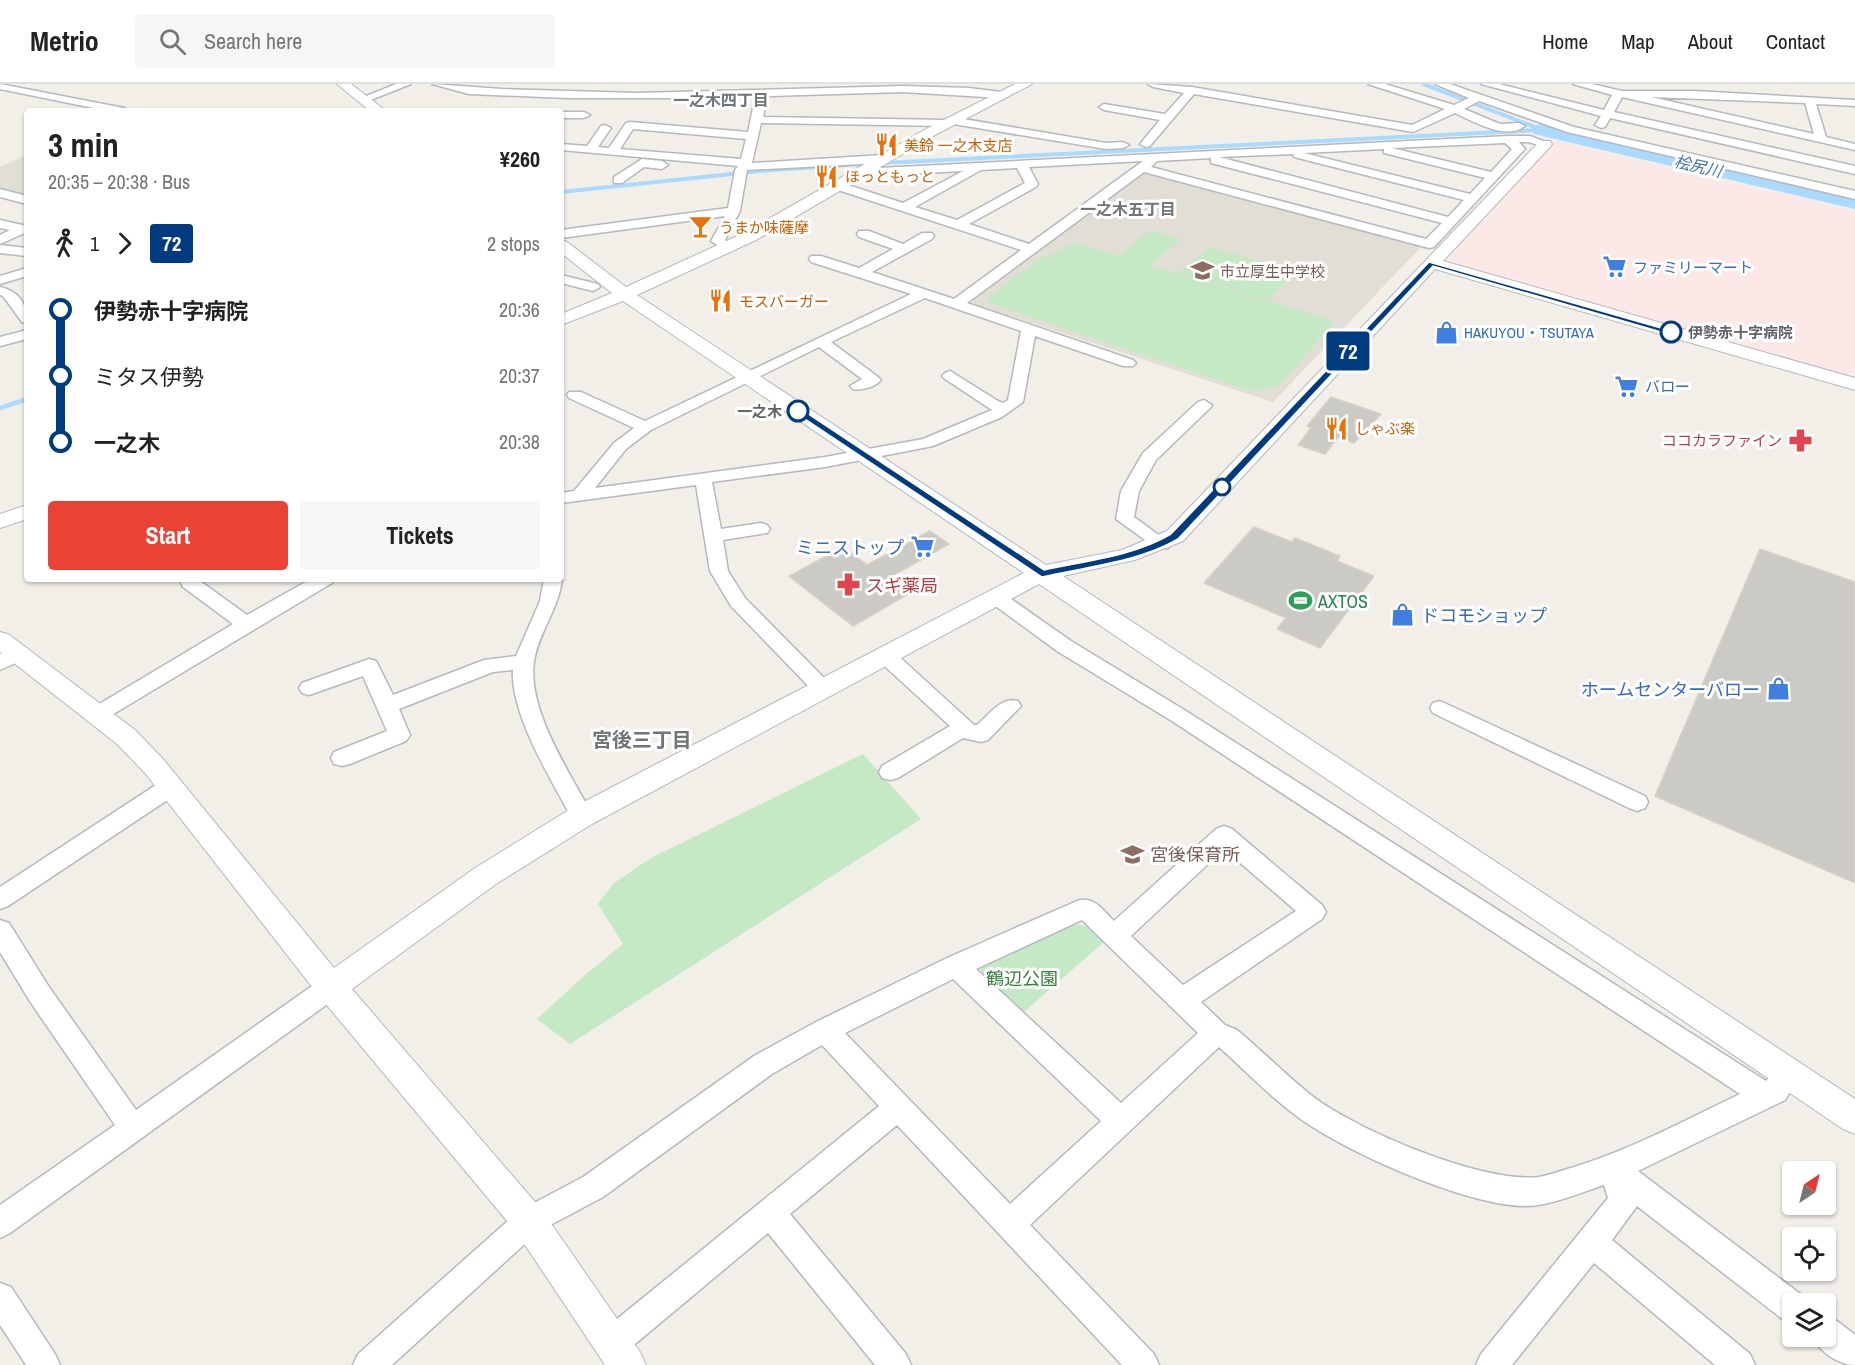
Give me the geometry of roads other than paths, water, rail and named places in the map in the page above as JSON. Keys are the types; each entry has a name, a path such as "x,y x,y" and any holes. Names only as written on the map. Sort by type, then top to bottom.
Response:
{"street":[{"path":"343,84 368,107 406,84"},
{"path":"564,319 625,295 728,248 950,122 1026,84"},
{"path":"1153,84 1254,96 1359,120 1413,129 1465,100 1473,84"},
{"path":"1373,84 1401,97 1465,100 1562,128 1855,195"},
{"path":"1440,84 1500,127 1519,126"},
{"path":"1486,84 1855,170"},
{"path":"1578,84 1623,91 1855,147"},
{"path":"1751,84 1760,97"},
{"path":"445,85 456,90 527,93 601,89 665,97 705,90 839,86 945,86 1001,95"},
{"path":"0,86 109,108"},
{"path":"728,248 718,241 734,211 739,179 757,120 760,88"},
{"path":"1146,144 1192,90"},
{"path":"1596,136 1607,114 1623,91"},
{"path":"1623,91 1855,103"},
{"path":"480,105 491,92"},
{"path":"1809,100 1821,139"},
{"path":"1104,107 1168,118"},
{"path":"1359,120 1378,110"},
{"path":"564,115 584,116"},
{"path":"757,120 950,122 1106,146 1167,142"},
{"path":"613,151 630,125 753,136"},
{"path":"591,149 605,128"},
{"path":"564,147 686,156 743,169 876,164 981,166 1194,154 1298,152 1408,144 1502,157 1519,149 1508,139"},
{"path":"0,1223 479,879 537,841 1042,573 1122,556 1162,544 1184,528 1545,144 1530,139 1508,139 1450,148 1440,164"},
{"path":"1366,146 1493,176"},
{"path":"1450,148 1502,157"},
{"path":"1388,151 1377,162 1482,187"},
{"path":"1257,185 1298,152"},
{"path":"1298,152 1472,198"},
{"path":"1194,154 1257,185 1429,244 1493,176 1502,157"},
{"path":"618,180 642,163 675,166 686,156"},
{"path":"956,304 1157,156"},
{"path":"958,225 1032,184 1021,163"},
{"path":"905,207 981,166"},
{"path":"1142,168 1257,185 1450,221"},
{"path":"839,186 1031,249"},
{"path":"0,193 23,198"},
{"path":"0,204 23,198"},
{"path":"564,234 734,211"},
{"path":"0,224 23,229 0,240"},
{"path":"864,234 904,249"},
{"path":"861,273 927,236"},
{"path":"564,247 625,295 1855,1118"},
{"path":"0,249 24,252"},
{"path":"816,259 1128,363"},
{"path":"1432,263 1855,384"},
{"path":"0,280 24,273"},
{"path":"564,280 593,287"},
{"path":"0,291 8,293 24,315"},
{"path":"580,495 620,446 645,427 820,341 924,294"},
{"path":"564,498 863,455 927,442 1004,409 1015,402 1029,329"},
{"path":"0,342 24,335"},
{"path":"820,341 873,380"},
{"path":"950,376 992,404 1004,409"},
{"path":"858,386 873,380 884,381 893,377"},
{"path":"576,395 645,427"},
{"path":"1162,544 1125,519 1130,490 1149,457 1204,405"},
{"path":"703,478 719,571 738,602 823,689"},
{"path":"0,521 24,513"},
{"path":"714,536 761,529"},
{"path":"190,582 248,625"},
{"path":"98,714 320,582"},
{"path":"553,582 552,595 524,662 521,677 532,714 582,816"},
{"path":"997,598 1064,646 1179,716 1765,1095"},
{"path":"6,652 98,714 126,737 171,787 331,987 529,1221 619,1354 770,1212 898,1107"},
{"path":"886,657 965,728 890,772"},
{"path":"387,705 491,665 524,662"},
{"path":"309,688 369,666 399,735 342,758"},
{"path":"961,730 981,734 1011,706"},
{"path":"1440,708 1637,802"},
{"path":"0,899 171,787"},
{"path":"1114,936 1224,835 1314,912 1181,1001"},
{"path":"369,1365 529,1221 593,1187 763,1065 825,1030 956,966 1084,908 1216,1033 1228,1038 1304,1106 1383,1149 1451,1176 1494,1189 1541,1191 1612,1169 1775,1091 1788,1074"},
{"path":"0,930 40,995 133,1128"},
{"path":"956,966 1121,1120"},
{"path":"825,1030 1143,1365"},
{"path":"1009,1224 1216,1033"},
{"path":"1492,1365 1624,1202 1612,1169"},
{"path":"1612,1169 1782,1299"},
{"path":"770,1212 895,1365"},
{"path":"1592,1242 1739,1365"},
{"path":"0,1298 44,1365"},
{"path":"1836,1340 1855,1354"}],"waterway":[{"path":"1423,84 1540,129"},
{"path":"883,163 1541,130"},
{"name":"桧尻川","path":"1541,130 1855,202"},
{"path":"564,192 760,171 861,164"},
{"path":"0,408 24,400"}],"place":[{"name":"美鈴 一之木支店","path":"886,145"},
{"name":"ほっともっと","path":"827,176"},
{"name":"うまか味薩摩","path":"701,227"},
{"name":"ファミリーマート","path":"1615,267"},
{"name":"市立厚生中学校","path":"1202,271"},
{"name":"モスバーガー","path":"721,301"},
{"name":"HAKUYOU・TSUTAYA","path":"1446,332"},
{"name":"伊勢赤十字病院","path":"1671,332"},
{"name":"バロー","path":"1627,386"},
{"name":"一之木","path":"798,411"},
{"name":"しゃぶ楽","path":"1337,428"},
{"name":"ココカラファイン","path":"1800,440"},
{"name":"ミニストップ","path":"922,547"},
{"name":"スギ薬局","path":"848,585"},
{"name":"AXTOS","path":"1300,601"},
{"name":"ドコモショップ","path":"1403,615"},
{"name":"ホームセンターバロー","path":"1778,689"},
{"name":"宮後保育所","path":"1132,854"}],"district":[{"name":"一之木四丁目","path":"721,100"},
{"name":"一之木五丁目","path":"1128,209"},
{"name":"宮後三丁目","path":"642,739"}],"park label":[{"name":"鶴辺公園","path":"1022,978"}]}
